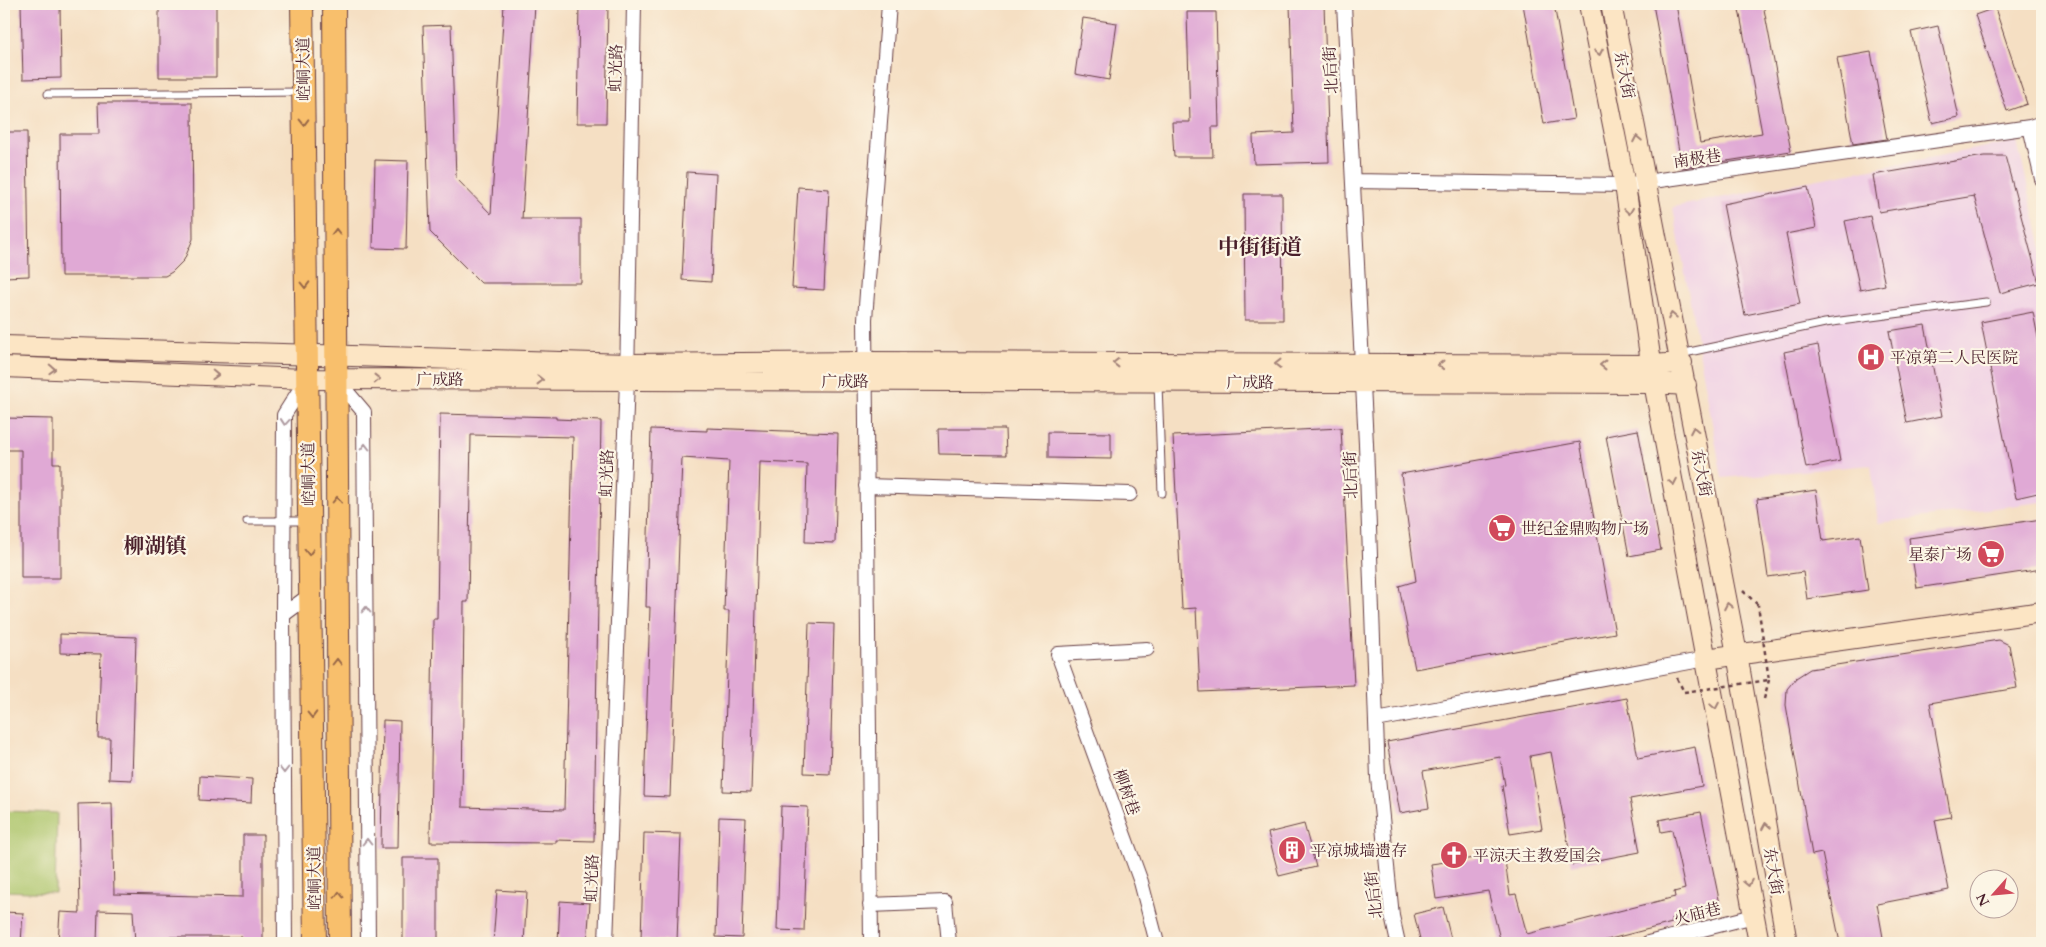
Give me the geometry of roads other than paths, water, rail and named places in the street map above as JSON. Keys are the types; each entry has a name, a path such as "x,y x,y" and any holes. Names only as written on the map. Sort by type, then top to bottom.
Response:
{"main road":[{"name":"崆峒大道","path":"302,4 306,379 316,943"},
{"name":"崆峒大道","path":"334,4 340,943"},
{"name":"东大街","path":"1589,4 1625,185 1653,374 1759,943"},
{"name":"东大街","path":"1611,4 1737,654 1787,943"},
{"name":"广成路","path":"4,346 336,354 628,372"},
{"name":"广成路","path":"1653,374 1681,358"},
{"name":"广成路","path":"4,367 306,379 628,372 865,371 1653,374 1686,385"},
{"name":"广成路","path":"865,371 1158,382 1363,373"},
{"path":"1706,658 2041,617"}],"street":[{"name":"虹光路","path":"606,943 628,372 634,4"},
{"path":"870,943 865,319 889,4"},
{"name":"北后街","path":"1344,4 1363,373 1378,778 1392,916 1398,943"},
{"path":"2036,125 2042,179"},
{"name":"南极巷","path":"1353,181 1625,185 2036,125"},
{"path":"285,943 284,415 306,379"},
{"path":"336,379 364,412 368,943"},
{"path":"866,486 1130,494"},
{"path":"283,615 310,595"},
{"name":"柳树巷","path":"1147,649 1058,654 1141,882 1158,943"},
{"path":"1376,720 1706,658"},
{"path":"870,905 945,902 950,943"},
{"name":"火庙巷","path":"1648,943 1754,916"}],"lane":[{"path":"48,94 303,92"},
{"path":"1681,358 1825,322 1986,302"},
{"path":"1158,382 1162,493"},
{"path":"246,521 284,522 309,520"}],"place":[{"name":"平凉第二人民医院","path":"1871,357"},
{"name":"世纪金鼎购物广场","path":"1502,528"},
{"name":"星泰广场","path":"1991,554"},
{"name":"平凉城墙遗存","path":"1292,850"},
{"name":"平涼天主教爱国会","path":"1454,855"}],"district":[{"name":"中街街道","path":"1260,247"},
{"name":"柳湖镇","path":"155,546"}]}
